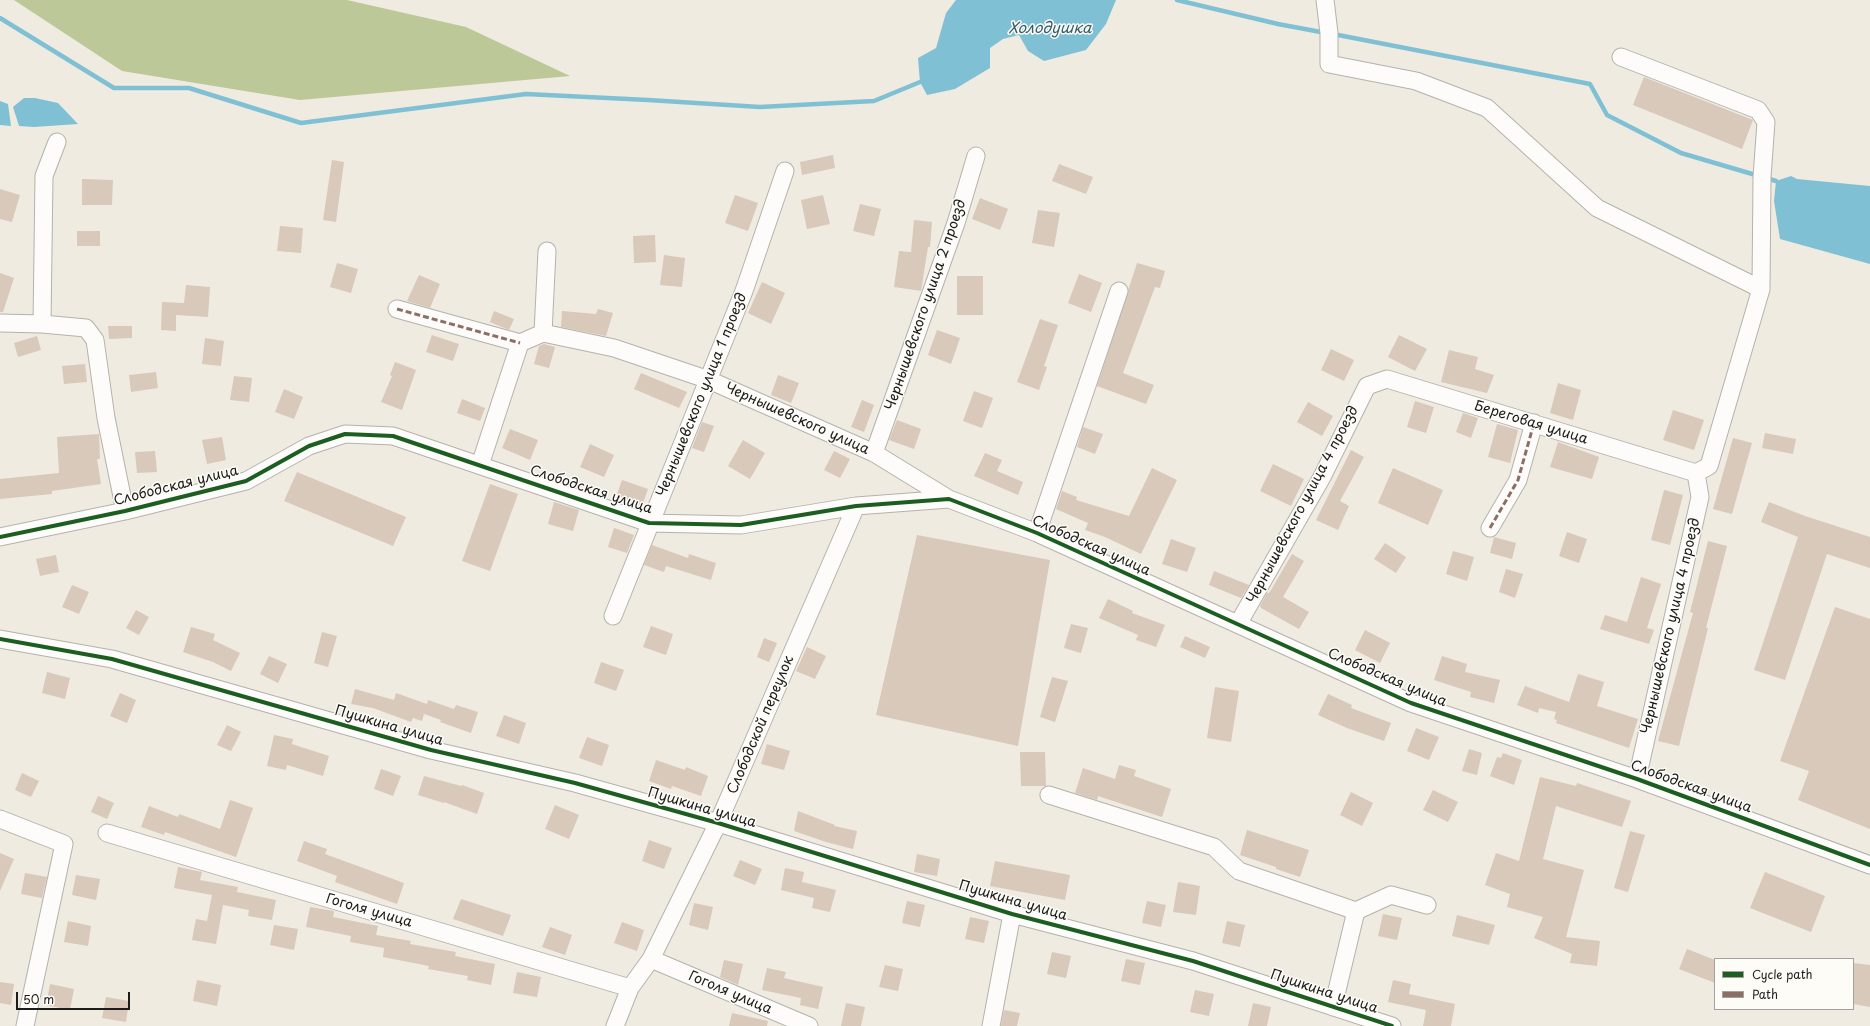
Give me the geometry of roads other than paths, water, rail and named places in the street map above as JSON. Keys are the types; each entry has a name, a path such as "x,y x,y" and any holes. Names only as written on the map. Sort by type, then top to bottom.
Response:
{"street":[{"path":"1326,0 1329,33 1329,64 1416,80 1487,108 1597,208 1761,289"},
{"path":"1620,57 1758,110 1766,122 1762,177 1761,289 1709,466 1696,473"},
{"path":"42,324 44,176 56,142"},
{"name":"Чернышевского улица 2 проезд","path":"874,453 956,223 976,156"},
{"name":"Чернышевского улица 1 проезд","path":"613,616 649,523 744,291 785,171"},
{"path":"397,309 520,343 543,333 548,251"},
{"path":"1037,533 1119,291"},
{"name":"Слободская улица","path":"0,323 42,324 86,328 95,340 106,418 125,511"},
{"name":"Чернышевского улица","path":"543,333 614,348 708,380 874,453 949,499"},
{"path":"480,465 520,343"},
{"name":"Береговая улица","path":"1367,386 1387,379 1696,473"},
{"name":"Чернышевского улица 4 проезд","path":"1238,624 1322,477 1367,386"},
{"path":"1490,528 1518,480 1534,423"},
{"name":"Слободская улица","path":"0,537 125,511 246,481 309,446 344,434 393,436 649,523 741,525 856,506 949,499 1037,533 1411,703 1637,779 1870,865"},
{"name":"Чернышевского улица 4 проезд","path":"1637,779 1700,497 1696,473"},
{"name":"Слободской переулок","path":"615,1026 630,988 651,959 718,823 856,506"},
{"name":"Пушкина улица","path":"0,639 112,659 431,750 575,783 718,823 1012,914 1193,961 1392,1026"},
{"path":"1049,795 1214,847 1239,871 1356,911 1391,895 1427,905"},
{"path":"0,819 64,844 25,1026"},
{"name":"Гоголя улица","path":"107,833 630,988"},
{"path":"1333,1007 1356,911"},
{"path":"991,1026 1012,914"},
{"name":"Гоголя улица","path":"651,959 809,1026"}],"water":[{"name":"Холодушка","path":"956,0 1116,0 1106,24 1086,50 1044,61 1028,51 1019,35 1003,39 990,48 990,68 955,89 927,95 920,82 918,58 936,48 946,13"},
{"path":"24,98 35,98 58,103 78,124 34,127 19,126 13,107"},
{"path":"0,101 8,104 11,126 0,125"},
{"path":"1791,176 1797,179 1870,186 1870,264 1780,239 1774,201 1776,181"}],"waterway":[{"path":"1177,0 1278,24 1326,33"},
{"path":"0,18 114,88 189,88 301,123 526,94 760,107 874,101 920,82"},
{"path":"1333,34 1590,84 1607,115 1681,153 1776,181"}]}
